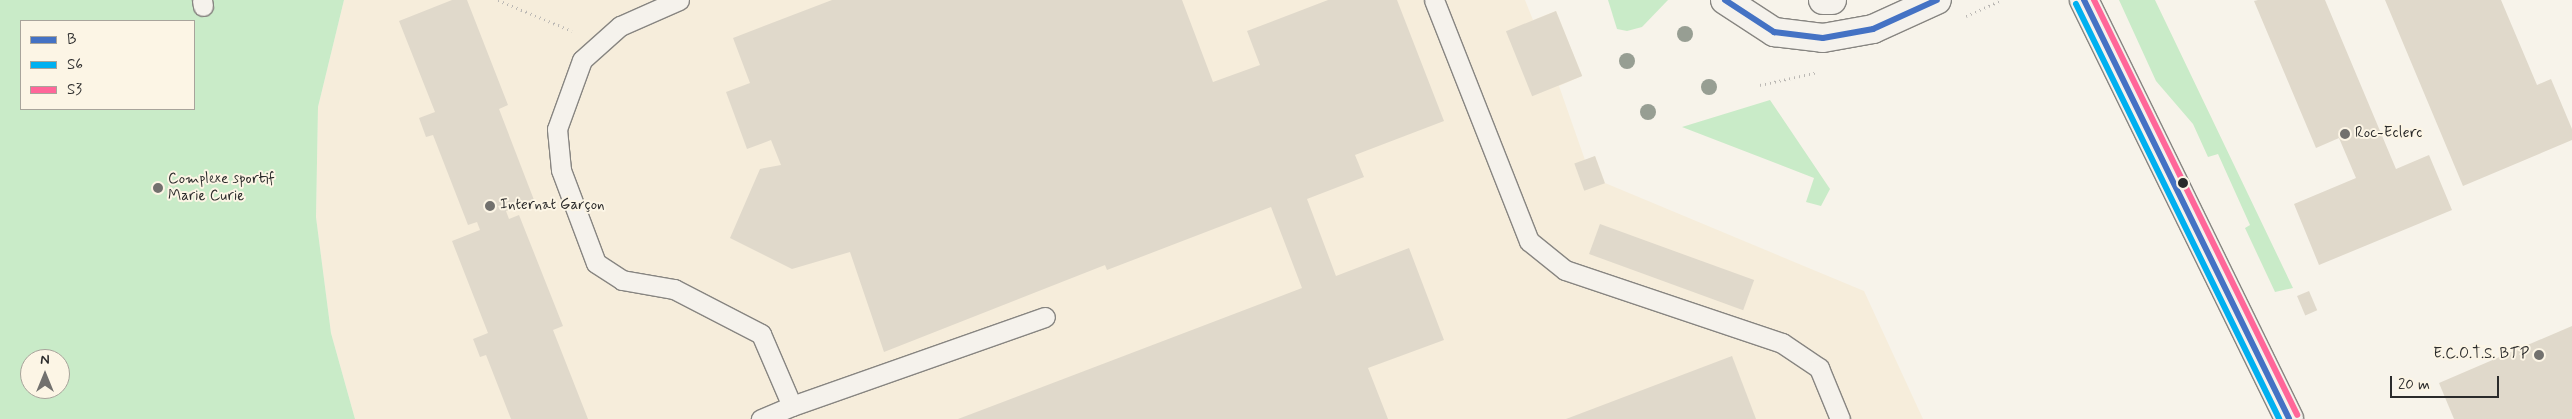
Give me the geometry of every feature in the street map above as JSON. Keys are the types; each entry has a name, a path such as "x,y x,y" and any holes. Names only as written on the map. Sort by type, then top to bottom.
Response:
{"street":[{"path":"1725,0 1774,32 1823,38 1872,28 1937,0"},
{"path":"1823,0 1832,0"},
{"path":"2084,0 2289,419"}],"lane":[{"path":"679,0 620,26 582,60 557,128 561,170 596,263 622,280 674,289 761,334 792,406"},
{"path":"1434,0 1529,241 1565,270 1782,343 1819,368 1840,419"},
{"path":"761,419 792,406 1045,317"}],"path":[{"path":"498,0 604,40"}],"shaded area":[{"path":"344,0 1525,0 1533,20 1556,11 1582,76 1559,86 1585,160 1595,156 1605,183 1864,291 1923,419 355,419 331,333 316,217 318,107"}],"green space":[{"name":"Complexe sportif Marie Curie","path":"0,0 344,0 318,107 316,217 331,333 355,419 0,419"},
{"path":"1608,0 1668,0 1642,27 1627,31 1617,29"},
{"path":"2119,0 2155,0 2293,288 2275,292 2245,228 2250,225 2218,154 2208,157 2193,124 2156,81"},
{"path":"1770,100 1830,189 1821,206 1806,202 1814,178 1682,127"}],"building":[{"name":"Internat Garçon","path":"452,0 467,0 508,105 499,109 534,200 506,211 509,219 519,215 563,326 553,330 588,419 511,419 486,355 480,357 473,339 488,333 452,241 480,230 477,222 468,225 433,135 426,137 419,118 435,112 399,21"},
{"path":"832,0 1182,0 1213,82 1260,65 1247,31 1328,0 1397,0 1444,121 1355,155 1364,177 1307,199 1336,276 1409,248 1444,340 1368,368 1388,419 958,419 1302,288 1271,207 1107,270 1105,265 884,352 850,252 792,269 730,238 760,169 781,165 771,140 747,149 726,92 750,83 733,38"},
{"name":"Roc-Eclerc","path":"2325,0 2396,169 2429,155 2452,210 2319,265 2294,204 2356,178 2339,138 2316,148 2254,1"},
{"path":"2385,0 2501,0 2537,85 2551,79 2572,129 2572,140 2463,186"},
{"path":"1556,11 1582,76 1532,96 1506,31"},
{"path":"1595,156 1605,183 1584,191 1574,164"},
{"path":"1600,224 1754,280 1743,310 1589,254"},
{"path":"2309,291 2317,310 2305,315 2297,296"},
{"name":"E.C.O.T.S. BTP","path":"2572,326 2572,419 2454,419 2439,383"},
{"path":"1732,356 1756,419 1566,419"}],"transit line":[{"name":"B","path":"1725,0 1774,32 1823,38 1873,29 1937,0"},
{"name":"B","path":"2084,0 2289,419"},
{"name":"S3","path":"2094,0 2297,415"},
{"name":"S6","path":"2076,4 2279,419"}],"place":[{"name":"Roc-Eclerc","path":"2345,134"},
{"name":"Complexe sportif Marie Curie","path":"158,188"},
{"name":"Internat Garçon","path":"490,206"},
{"name":"E.C.O.T.S. BTP","path":"2539,355"}]}
